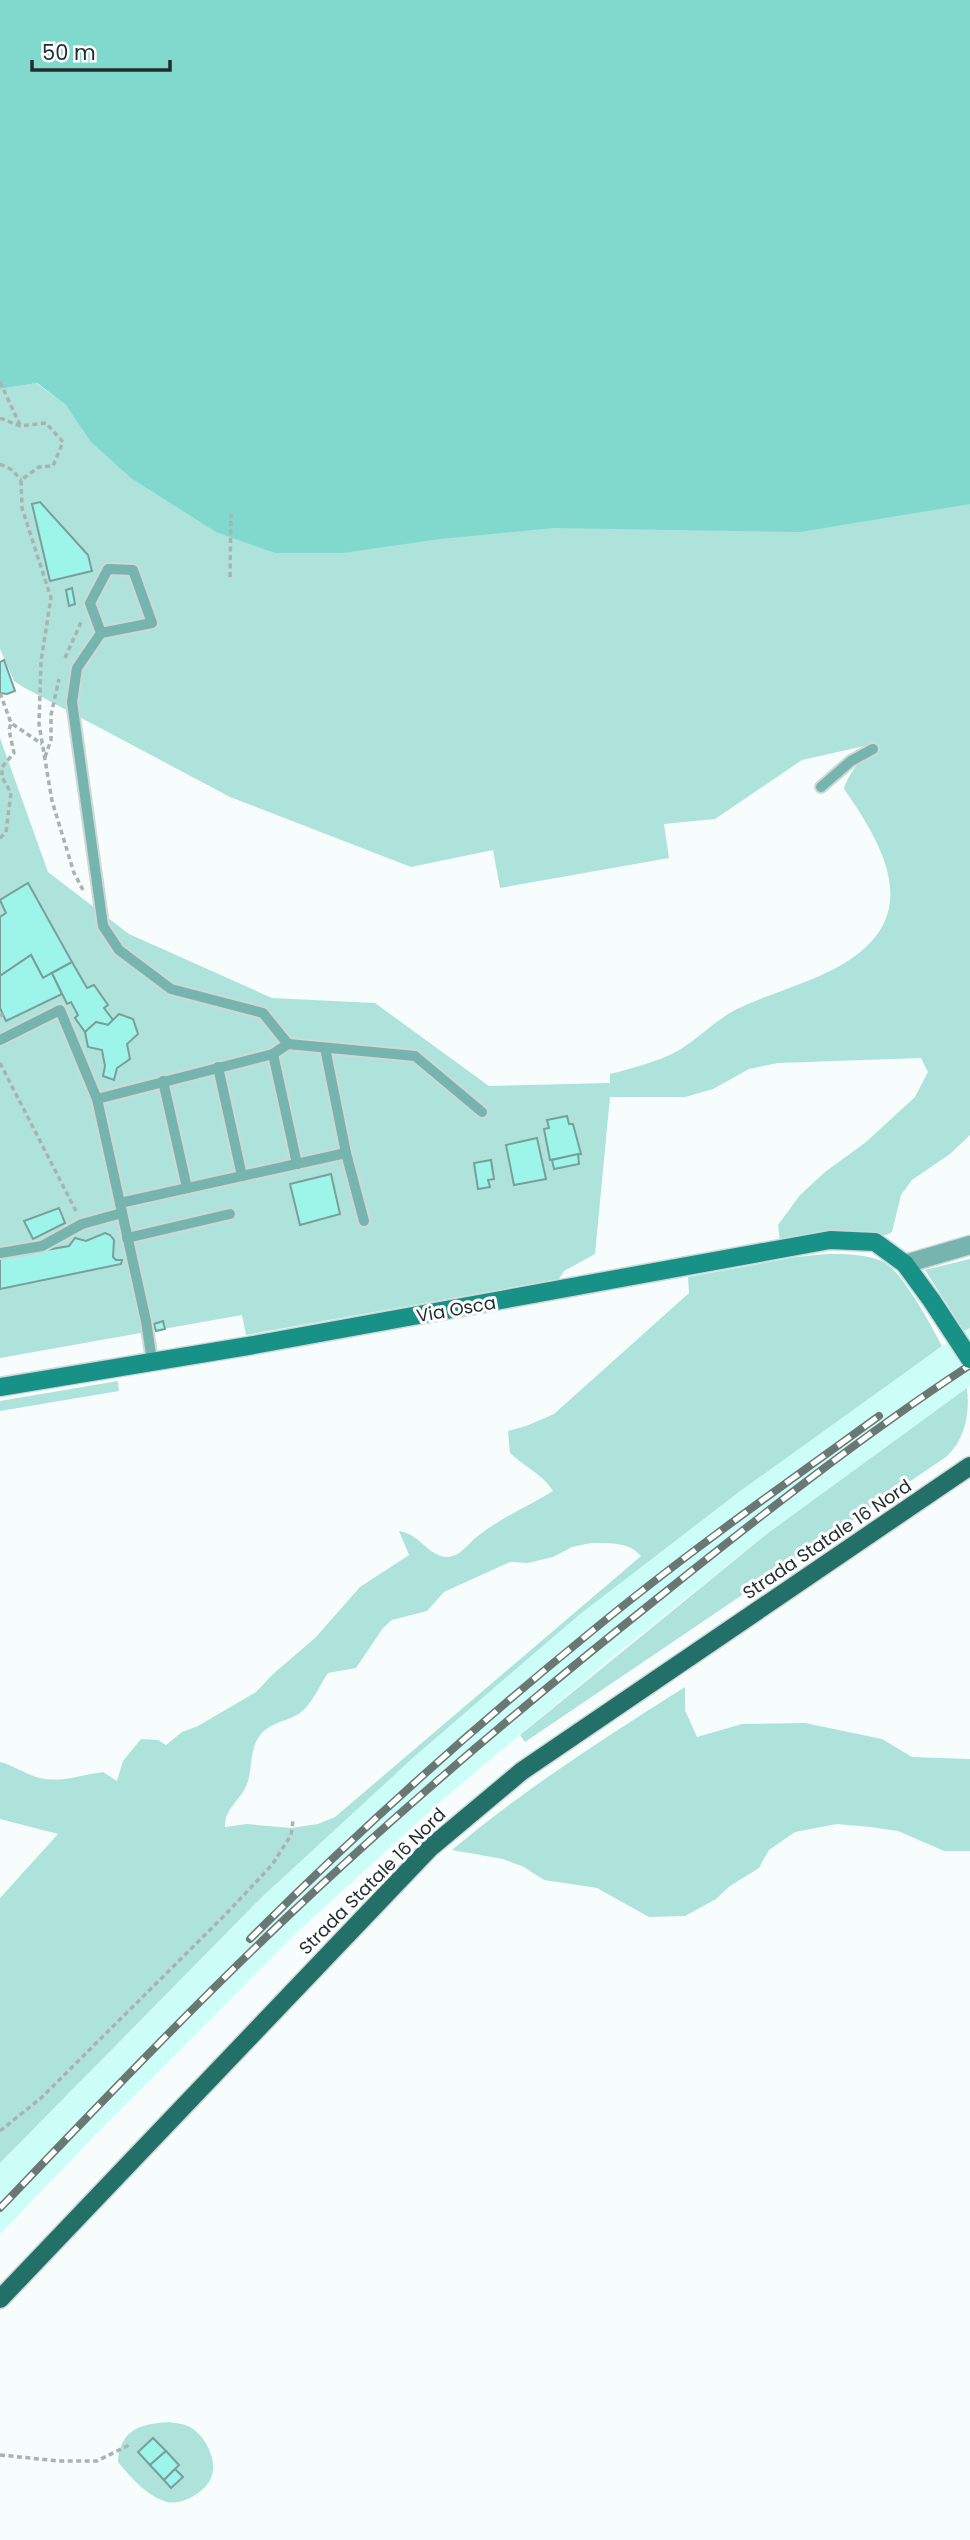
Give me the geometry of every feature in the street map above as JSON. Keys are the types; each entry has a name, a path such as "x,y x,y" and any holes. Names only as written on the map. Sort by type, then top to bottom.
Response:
{"main road":[{"name":"Strada Statale 16 Nord","path":"0,2299 447,1832 522,1771 970,1466"}],"street":[{"name":"Via Osca","path":"0,1387 830,1240 875,1242 905,1264 970,1359"},
{"path":"905,1264 970,1245"}],"lane":[{"path":"101,633 90,603 107,569 133,570 152,623 101,633 77,668 72,702 103,926 119,950 171,989 263,1013 288,1044"},
{"path":"821,787 851,761 873,749"},
{"path":"0,1040 60,1010 97,1099 152,1361"},
{"path":"97,1099 273,1054 288,1044 415,1056 482,1112"},
{"path":"325,1048 363,1221"},
{"path":"273,1054 297,1164"},
{"path":"218,1067 242,1176"},
{"path":"163,1081 187,1188"},
{"path":"0,1253 42,1246 82,1224 121,1208 187,1188 346,1153"},
{"path":"127,1238 230,1214"}],"path":[{"path":"0,382 20,426"},
{"path":"0,418 20,426 46,423 63,442 53,466 39,467 21,480"},
{"path":"0,464 12,470 21,480 22,508 51,598 41,661 39,724 52,801 74,873 85,894"},
{"path":"230,577 231,514"},
{"path":"0,693 10,723 14,753 1,767 2,777 11,793 6,832 0,838"},
{"path":"10,723 42,744"},
{"path":"0,1063 82,1224"},
{"path":"0,2131 41,2098 224,1916 272,1865 291,1835 293,1821"},
{"path":"0,2455 59,2461 97,2461 131,2444"}],"shaded area":[{"path":"0,0 970,0 970,504 800,532 554,528 440,539 343,553 275,553 216,532 131,478 91,442 66,405 37,383 0,389"},
{"path":"36,383 66,405 554,528 970,503 970,1135 950,1154 912,1180 901,1195 892,1232 886,1235 866,1234 780,1241 778,1225 800,1195 825,1172 866,1142 915,1097 928,1072 921,1058 778,1063 749,1069 713,1089 685,1097 610,1097 595,1254 564,1271 559,1279 246,1335 242,1315 0,1358 0,738 48,872 129,934 272,998 375,1003 489,1086 610,1083 610,1074 647,1064 673,1053 737,1009 836,968 863,949 881,929 889,908 890,885 874,837 844,789 869,745 802,760 715,819 664,824 669,858 500,888 493,850 411,867 230,797 23,687 14,681 0,649 0,389"},
{"path":"848,1254 882,1261 890,1266 907,1286 942,1346 739,1492 579,1615 415,1756 262,1897 0,2163 0,1898 58,1834 0,1819 0,1762 45,1779 103,1772 117,1781 123,1761 141,1739 158,1740 166,1745 182,1732 198,1726 256,1692 315,1638 360,1587 409,1555 399,1531 413,1536 434,1553 446,1557 454,1556 492,1526 553,1491 539,1475 510,1453 508,1431 554,1414 689,1293 688,1277 796,1257","holes":["591,1543 624,1546 641,1556 335,1817 318,1824 291,1828 247,1824 225,1827 227,1815 247,1784 254,1747 260,1735 305,1709 328,1673 356,1668 383,1628 392,1620 427,1611 444,1592 510,1562 528,1563"]},
{"path":"970,1259 970,1328 964,1331 925,1270"},
{"path":"970,1328 970,1386 768,1533 615,1655 448,1795 298,1931 0,2234 0,2163 262,1897 415,1756 579,1615 739,1492 912,1366"},
{"path":"118,1381 119,1391 0,1411 0,1401"},
{"path":"967,1388 965,1426 958,1442 946,1457 525,1742 520,1735 768,1533"},
{"path":"685,1687 685,1710 697,1737 742,1724 805,1723 882,1739 912,1757 970,1759 970,1851 944,1851 898,1831 870,1827 837,1824 795,1832 769,1850 759,1868 730,1886 716,1899 685,1916 649,1917 597,1888 544,1880 524,1867 503,1859 452,1850 537,1785"},
{"path":"169,2422 190,2427 201,2436 209,2450 213,2466 210,2480 202,2490 177,2502 164,2501 150,2494 118,2462 123,2443 133,2431 140,2427"}],"building":[{"path":"40,502 88,555 92,571 50,581 32,504"},
{"path":"72,588 75,604 69,606 66,590"},
{"path":"4,660 15,691 7,694 0,693 0,662"},
{"path":"28,883 72,962 43,978 31,955 0,976 0,917 6,913 0,900"},
{"path":"31,955 43,978 52,973 62,994 6,1021 0,1008 0,976"},
{"path":"72,962 87,988 94,985 108,1005 104,1008 113,1020 108,1025 96,1022 85,1032 75,1018 78,1015 71,1002 67,1004 52,973"},
{"path":"119,1014 133,1019 138,1034 127,1044 130,1059 117,1068 114,1080 103,1076 105,1066 102,1050 88,1047 85,1032 96,1022 108,1025"},
{"path":"567,1116 569,1124 573,1124 581,1154 550,1160 544,1129 549,1128 547,1120"},
{"path":"537,1138 546,1179 514,1185 506,1145"},
{"path":"578,1154 579,1164 554,1169 552,1160"},
{"path":"491,1160 494,1179 488,1180 490,1187 478,1189 474,1163"},
{"path":"331,1174 340,1214 300,1225 290,1184"},
{"path":"59,1208 65,1223 33,1239 24,1221"},
{"path":"105,1233 114,1240 113,1257 122,1260 121,1264 0,1289 0,1258 69,1246 75,1238 86,1241"},
{"path":"163,1321 165,1329 156,1331 154,1324"},
{"path":"153,2438 166,2451 150,2465 138,2452"},
{"path":"166,2451 179,2465 164,2480 150,2465"},
{"path":"175,2469 183,2477 171,2488 164,2480"}],"railway":[{"path":"0,2208 249,1953 469,1753 563,1674 812,1477 970,1365"},
{"path":"250,1939 374,1820 548,1668 698,1548 879,1416"}]}
